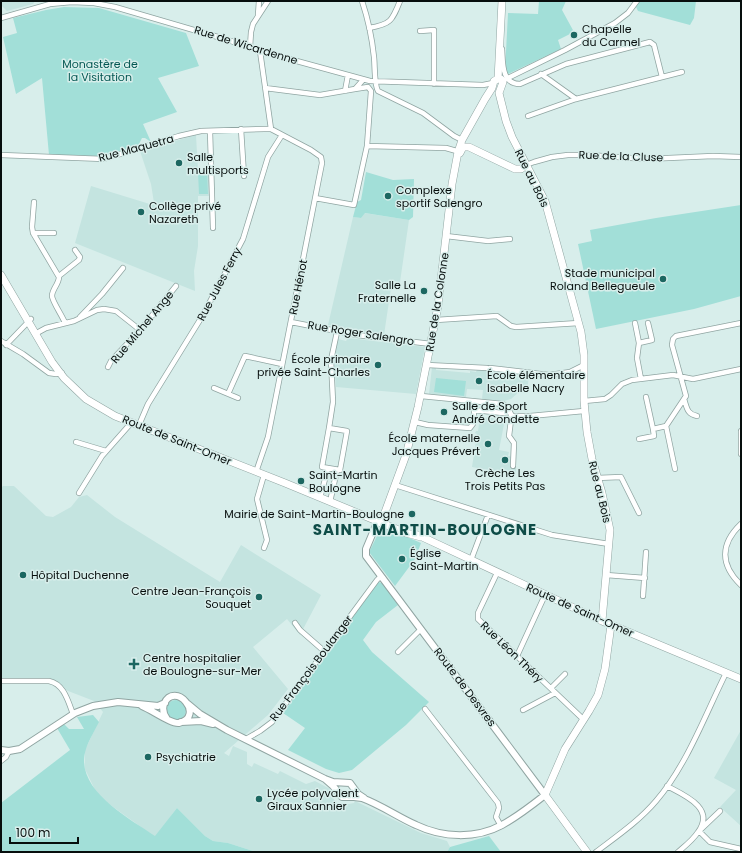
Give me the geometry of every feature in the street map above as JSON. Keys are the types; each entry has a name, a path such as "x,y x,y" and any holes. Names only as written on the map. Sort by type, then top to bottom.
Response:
{"main road":[{"name":"Rue au Bois","path":"502,1 499,93 506,121 512,137 545,201 579,323 583,347 584,411 587,437 610,528 602,621"},
{"name":"Rue de la Colonne","path":"380,520 408,449 421,396 436,320 452,184 461,137 484,100 499,82"},
{"path":"459,153 463,148 469,147 515,169 520,169 526,165"},
{"name":"Route de Saint-Omer","path":"1,269 59,373 86,398 105,411 256,472 409,530 497,573 602,621 741,679"},
{"path":"1,275 29,320"},
{"path":"545,795 565,749 593,705 600,688 605,670 611,625"},
{"name":"Route de Desvres","path":"545,795 587,852"}],"street":[{"path":"258,16 259,1"},
{"path":"250,47 251,30 268,1"},
{"path":"362,1 374,55 377,90 423,113 461,137 469,147"},
{"path":"369,28 382,26 389,23 394,17 400,1"},
{"path":"499,82 566,50 615,23 628,13 637,1"},
{"name":"Rue de Wicardenne","path":"1,18 46,5 67,2 87,2 115,7 363,80 376,82 478,85 499,82"},
{"path":"420,30 434,30 434,84"},
{"path":"499,82 520,84 566,64 648,42 652,42 654,45 662,77"},
{"path":"260,50 271,129"},
{"path":"528,116 576,99 682,72"},
{"path":"541,74 576,99"},
{"path":"345,91 348,75"},
{"path":"355,89 363,80"},
{"path":"478,85 484,87 486,90 484,100"},
{"path":"266,88 320,95 366,87 371,90 367,146 354,205 315,198"},
{"path":"241,129 244,176"},
{"name":"Rue Maquetra","path":"1,155 101,159 179,136 210,130 271,129"},
{"name":"Rue Hénot","path":"256,472 268,437 322,158 312,150 271,129"},
{"path":"210,130 213,228"},
{"name":"Rue Jules Ferry","path":"79,492 106,451 136,424 203,315 242,239 268,157 282,135"},
{"path":"367,146 452,148 457,146 461,137"},
{"path":"446,148 459,153"},
{"name":"Rue de la Cluse","path":"526,165 552,157 573,155 646,160 711,156 741,157"},
{"path":"34,202 33,233 58,276 59,282 53,292 52,297 63,316 65,323"},
{"path":"33,233 54,233"},
{"path":"446,236 488,241 510,239"},
{"path":"58,276 79,260 80,258 75,250"},
{"path":"77,320 105,291 123,268"},
{"name":"Rue Michel Ange","path":"108,367 112,360 140,330 176,286"},
{"path":"37,333 48,327 77,320 99,310 110,309 118,312 140,330"},
{"path":"436,320 497,316 511,326 516,327 579,323"},
{"path":"6,345 29,320"},
{"name":"Rue Roger Salengro","path":"291,322 337,332 431,344"},
{"path":"653,429 666,426 686,396 676,363 672,343 675,337 741,322"},
{"path":"636,323 639,343 637,356 641,379"},
{"path":"639,343 652,340 648,323"},
{"path":"337,332 331,360 333,402 322,467 337,470"},
{"path":"1,341 49,372 59,373"},
{"path":"228,394 245,356 282,364"},
{"path":"427,366 489,368 549,375 567,373 584,365"},
{"path":"584,401 605,399 625,383 641,379 671,375 693,380 741,370"},
{"path":"214,388 238,398"},
{"path":"421,396 504,405 508,407 511,414 509,436 514,443 513,466"},
{"path":"639,439 654,436 646,397"},
{"path":"684,399 688,411 697,416"},
{"path":"415,422 428,425 468,429 473,425 475,402"},
{"path":"474,410 530,416 584,411"},
{"path":"666,426 675,469"},
{"path":"329,428 347,431 340,470 337,470 330,500"},
{"path":"741,431 741,454"},
{"path":"76,442 106,451"},
{"path":"320,496 328,468"},
{"path":"264,475 256,499 267,540 264,548"},
{"path":"597,478 621,477 639,513"},
{"path":"395,485 556,536 609,544"},
{"path":"471,560 488,515"},
{"name":"Route de Desvres","path":"380,520 366,547 365,553 545,795"},
{"path":"741,524 728,540 725,556 730,572 741,585"},
{"path":"643,596 646,552"},
{"name":"Rue Léon Théry","path":"497,573 478,613 478,618 584,720"},
{"path":"606,575 645,578"},
{"name":"Rue François Boulanger","path":"246,739 272,722 377,580 379,578 383,578"},
{"path":"517,656 546,595"},
{"path":"296,623 300,630 324,651"},
{"path":"398,652 421,629"},
{"path":"596,852 638,820 657,800 684,759 726,673"},
{"path":"551,688 565,674"},
{"path":"1,681 49,681 56,684 63,690 73,714"},
{"path":"523,710 556,693"},
{"path":"1,750 9,751 20,749 73,714 99,704 113,702 158,706 171,698 178,697 184,699 200,714 227,730 325,779 334,782 350,783 359,795 366,800 421,827 444,834 458,835 483,832 501,826 545,795"},
{"path":"165,702 163,712 167,719"},
{"path":"127,703 150,709 173,722 203,722 227,730"},
{"path":"181,722 189,714 188,704"},
{"path":"425,709 498,803 499,808 496,817 501,826"},
{"path":"1,761 6,757 9,751"},
{"path":"325,779 343,797 349,796 366,800"},
{"path":"338,791 339,786 343,782"},
{"path":"667,786 692,799 700,807 703,819 699,831"},
{"path":"349,796 352,793 353,787"},
{"path":"678,852 720,811"},
{"path":"699,831 710,842 741,849"}],"shaded area":[{"path":"1,1 35,1 33,4 7,11 1,5"},
{"name":"Collège privé Nazareth","path":"196,135 198,171 209,171 210,196 198,196 198,246 194,271 195,291 75,243 91,186 153,205 151,184 140,151"},
{"path":"364,213 409,220 400,282 392,281 384,335 328,325 353,217 361,218"},
{"name":"École primaire privée Saint-Charles","path":"348,338 425,347 416,394 336,387 334,362 338,339 346,341"},
{"name":"École élémentaire Isabelle Nacry","path":"432,367 436,367 436,370 470,373 470,371 476,372 477,369 490,371 490,373 524,377 525,375 529,375 528,384 511,399 504,401 482,399 483,390 467,389 466,397 429,394"},
{"name":"École maternelle Jacques Prévert","path":"480,417 505,419 499,450 509,452 508,456 513,457 511,467 516,468 516,475 472,467 477,434 475,433 478,431"},
{"name":"Centre hospitalier de Boulogne-sur-Mer","path":"3,486 14,486 46,516 53,517 71,507 79,497 87,495 115,517 220,582 241,545 321,595 300,635 287,619 253,647 288,689 268,715 224,753 229,756 233,746 247,752 247,764 252,767 254,763 278,774 280,771 306,784 315,781 330,789 332,797 337,803 344,805 354,803 355,801 421,833 447,841 450,847 447,852 256,852 228,843 213,841 205,836 177,808 155,837 102,799 95,790 85,769 85,750 103,712 94,701 50,684 1,682 1,488"},
{"path":"741,730 741,826 720,807 736,790 714,778"}],"green space":[{"path":"539,1 566,1 562,10 574,32 558,40 561,49 508,74 505,71 508,13 538,14"},
{"path":"640,1 696,1 694,18 690,25 638,11 636,7"},
{"name":"Monastère de la Visitation","path":"64,7 99,8 186,33 199,66 158,78 177,112 143,124 151,142 145,138 142,138 138,146 101,156 49,155 42,78 16,94 3,37 17,33 13,18"},
{"path":"198,172 207,172 208,194 199,194"},
{"name":"Complexe sportif Salengro","path":"366,172 393,180 414,179 413,217 409,220 365,213 361,218 353,217 357,202 361,200"},
{"name":"Stade municipal Roland Bellegueule","path":"741,205 741,296 694,309 596,329 578,244 592,241 590,230"},
{"path":"436,378 466,381 464,396 434,392"},
{"path":"382,526 421,543 415,559 395,586 369,552"},
{"path":"379,581 380,583 382,582 398,605 376,622 363,640 372,652 429,702 406,725 352,770 339,773 326,769 288,750 305,728 283,713"},
{"path":"176,700 183,703 186,710 183,717 176,720 169,717 166,710 169,703"},
{"path":"93,715 99,722 86,749 84,763 88,777 95,789 106,801 155,836 177,808 205,836 213,841 228,843 256,852 1,852 1,803 70,750 57,728 64,724 69,729 84,729 77,717"},
{"path":"489,836 501,852 447,852 450,847"}],"place":[{"name":"Chapelle du Carmel","path":"574,35"},
{"name":"Salle multisports","path":"179,163"},
{"name":"Complexe sportif Salengro","path":"388,196"},
{"name":"Collège privé Nazareth","path":"141,212"},
{"name":"Stade municipal Roland Bellegueule","path":"663,279"},
{"name":"Salle La Fraternelle","path":"424,291"},
{"name":"École primaire privée Saint-Charles","path":"378,365"},
{"name":"École élémentaire Isabelle Nacry","path":"479,381"},
{"name":"Salle de Sport André Condette","path":"444,412"},
{"name":"École maternelle Jacques Prévert","path":"488,444"},
{"name":"Crèche Les Trois Petits Pas","path":"505,460"},
{"name":"Saint-Martin Boulogne","path":"301,481"},
{"name":"Mairie de Saint-Martin-Boulogne","path":"412,514"},
{"name":"Église Saint-Martin","path":"402,559"},
{"name":"Hôpital Duchenne","path":"23,575"},
{"name":"Centre Jean-François Souquet","path":"259,597"},
{"name":"Centre hospitalier de Boulogne-sur-Mer","path":"134,664"},
{"name":"Psychiatrie","path":"148,757"},
{"name":"Lycée polyvalent Giraux Sannier","path":"259,799"}],"district":[{"name":"SAINT-MARTIN-BOULOGNE","path":"425,530"}]}
